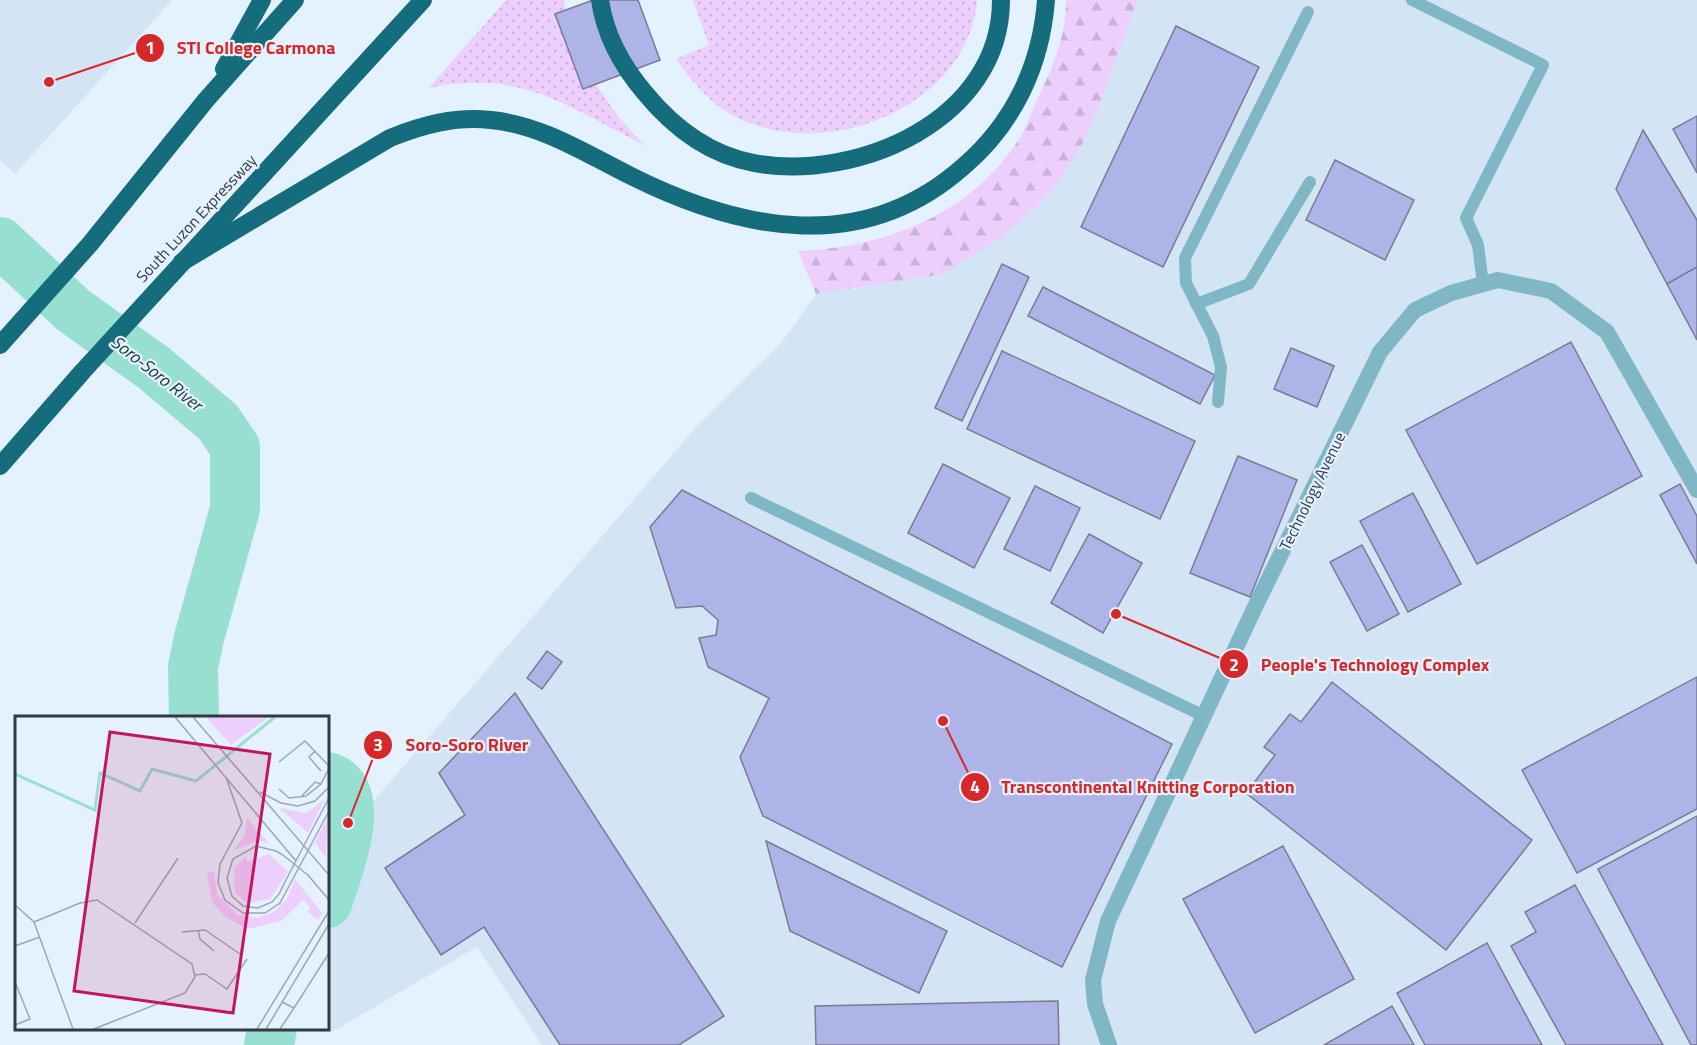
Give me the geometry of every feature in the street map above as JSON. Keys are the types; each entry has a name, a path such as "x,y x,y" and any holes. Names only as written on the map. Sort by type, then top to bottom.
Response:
{"highway":[{"path":"206,100 262,0"},
{"path":"0,345 90,244 206,100 295,0"},
{"name":"South Luzon Expressway","path":"0,466 83,371 423,0"},
{"path":"600,0 609,37 620,59 657,108 680,128 703,144 753,163 804,166 838,163 880,152 910,137 943,114 960,98 987,59 996,33 1001,0"},
{"path":"182,262 390,138 425,125 465,119 516,124 544,134 675,196 747,219 782,226 815,227 872,217 900,208 952,177 976,156 1002,126 1022,95 1036,60 1044,30 1046,0"}],"street":[{"name":"Technology Avenue","path":"1109,1045 1095,1004 1093,980 1108,921 1204,716 1380,352 1415,310 1452,293 1498,280 1551,291 1607,332 1697,490"}],"lane":[{"path":"1412,0 1543,65 1466,218 1478,244 1483,284"},
{"path":"1218,402 1221,368 1213,336 1186,283 1185,258 1308,12"},
{"path":"1196,304 1249,284 1310,182"},
{"path":"751,498 1204,716"}],"shaded area":[{"path":"0,0 172,0 15,174 0,160"},
{"path":"1138,0 1697,0 1697,1045 542,1045 477,947 332,1032 328,1030 328,926 371,804 698,425 782,342 816,294 943,274 1020,222 1052,191 1094,119"}],"green space":[{"path":"506,0 564,0 574,39 593,79 618,116 645,145 567,105 518,87 492,83 462,83 429,88"},
{"path":"693,0 977,0 968,36 950,68 924,94 892,114 856,127 819,133 782,132 747,122 715,104 698,87 676,59 709,45"},
{"path":"1066,0 1138,0 1094,119 1083,143 1052,191 999,239 943,274 816,294 798,251 829,249 860,243 919,224 972,192 995,170 1022,135 1048,76 1058,52 1064,27"}],"building":[{"path":"593,0 638,0 660,60 583,89 555,14"},
{"path":"1176,26 1259,67 1163,267 1081,227"},
{"path":"1697,116 1697,173 1673,129"},
{"path":"1643,130 1697,220 1697,267 1667,284 1616,189"},
{"path":"1335,160 1414,200 1385,260 1306,220"},
{"path":"1002,264 1029,277 962,421 935,408"},
{"path":"1697,267 1697,340 1667,284"},
{"path":"1043,287 1215,375 1200,404 1028,316"},
{"path":"1571,342 1642,476 1477,564 1406,430"},
{"path":"1291,348 1334,366 1317,407 1274,389"},
{"path":"1002,351 1195,441 1160,519 967,429"},
{"path":"1238,456 1297,480 1250,597 1190,573"},
{"path":"943,464 1010,498 974,568 908,533"},
{"path":"1680,484 1697,516 1697,564 1660,495"},
{"path":"1035,486 1080,508 1050,571 1004,549"},
{"path":"682,490 1172,744 1062,967 763,816 740,757 769,698 708,667 699,638 716,635 718,620 702,606 676,608 650,527"},
{"path":"1413,493 1461,584 1408,612 1360,521"},
{"path":"1089,534 1142,563 1103,633 1051,603"},
{"path":"1362,545 1399,614 1367,631 1330,562"},
{"path":"547,651 562,662 542,689 527,678"},
{"path":"1697,677 1697,809 1577,873 1522,770"},
{"path":"1332,682 1532,840 1446,950 1246,793 1275,755 1264,747 1290,714 1301,722"},
{"path":"515,693 724,1016 679,1045 560,1045 484,927 441,955 385,868 465,815 439,773"},
{"path":"1697,816 1697,1045 1691,1045 1598,869"},
{"path":"766,841 947,931 919,993 790,931"},
{"path":"1283,846 1354,979 1255,1033 1183,899"},
{"path":"1575,885 1663,1045 1566,1045 1511,946 1536,932 1525,912"},
{"path":"1487,943 1542,1045 1425,1045 1397,993"},
{"path":"1058,1001 1059,1045 816,1045 815,1006"},
{"path":"1392,1006 1414,1045 1324,1045"}],"waterway":[{"name":"Soro-Soro River","path":"0,242 73,310 154,368 218,422 235,447 235,509 193,667 194,716"},
{"name":"Soro-Soro River","path":"328,778 340,785 347,798 349,815 343,854 328,900"},
{"name":"Soro-Soro River","path":"269,1045 272,1030"}],"place":[{"name":"STI College Carmona","path":"49,82"},
{"name":"People's Technology Complex","path":"1116,614"},
{"name":"Transcontinental Knitting Corporation","path":"943,721"},
{"name":"Soro-Soro River","path":"348,823"}]}
